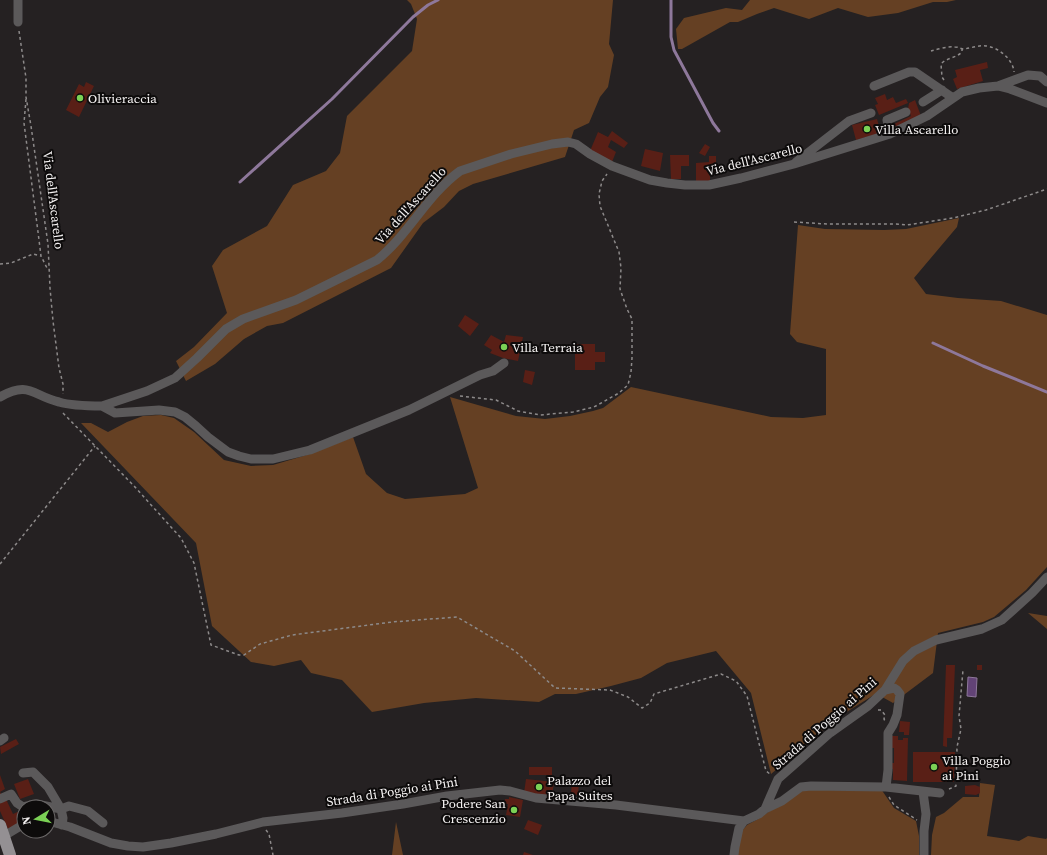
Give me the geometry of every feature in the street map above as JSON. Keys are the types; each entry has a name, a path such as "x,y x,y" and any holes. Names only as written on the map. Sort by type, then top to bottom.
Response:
{"main road":[{"path":"2,830 10,855"}],"street":[{"path":"18,0 18,22"},
{"path":"874,86 909,72 915,72 954,97"},
{"path":"998,86 1028,75 1040,76 1047,82"},
{"name":"Via dell'Ascarello","path":"0,397 9,392 23,389 30,390 63,403 102,406 147,391 175,378 226,329 243,319 296,300 378,260 386,253 442,186 460,171 511,154 552,144 568,142 576,144 590,154 612,166 650,180 685,185 709,185 794,164 890,134 927,116 962,92 998,86 1047,103"},
{"path":"923,102 942,90"},
{"path":"890,134 888,120 906,112"},
{"path":"794,164 801,157 849,121 871,113"},
{"path":"102,406 115,413 159,410 175,412 185,417 228,452 252,459 273,459 310,450 409,410 504,363"},
{"name":"Strada di Poggio ai Pini","path":"765,809 778,779 830,733 868,706 885,690 903,661 914,651 936,640 982,629 1002,620 1032,593 1047,577"},
{"path":"884,787 888,770 887,738 897,715 900,694 894,688 885,690"},
{"path":"23,773 33,772 48,787 61,809 63,818 62,825"},
{"path":"734,855 739,828 744,821 782,801 801,787 884,787 940,794"},
{"name":"Strada di Poggio ai Pini","path":"56,823 111,842 128,846 143,847 216,834 260,822 342,813 447,796 500,790 541,799 616,805 744,821"},
{"path":"923,792 926,814 924,855"},
{"path":"0,799 11,794 23,807 36,804 61,809 68,806 88,811 103,823"},
{"path":"2,830 16,826"}],"path":[{"name":"Via dell'Ascarello","path":"18,22 26,78 26,96 48,244 52,321 63,384 63,403"},
{"path":"931,51 956,47 962,49 986,46 995,49 1005,55 1009,60 1014,69 1014,80"},
{"path":"954,97 942,77 941,64 944,61 958,56 962,52 962,49"},
{"path":"26,96 24,123 41,256 49,272"},
{"path":"459,396 496,400 518,412 540,415 573,412 594,408 619,393 628,384 632,358 632,319 620,290 621,268 619,252 600,206 599,194 602,181 612,166"},
{"path":"794,222 907,225 953,218 986,210 1047,189"},
{"path":"0,264 11,263 33,254 41,256"},
{"path":"63,403 61,412 134,486 180,538 194,563 211,645 239,655 244,655 260,644 292,635 392,622 457,617 515,651 555,688 610,690 628,697 642,708 650,703 654,694 721,674 736,681 747,696 766,771 778,779"},
{"path":"0,564 95,446"},
{"path":"940,794 956,786 957,747 961,729 959,716 963,670"},
{"path":"868,706 872,711 880,710 884,712 885,722 893,725"},
{"path":"884,787 894,805 922,825 924,831"},
{"path":"260,822 269,834 273,855"}],"shaded area":[{"path":"407,0 613,0 609,44 614,55 608,87 600,97 589,123 574,130 565,157 473,184 459,191 444,207 423,223 391,268 283,323 267,326 244,339 215,364 186,381 176,361 194,347 227,313 212,266 223,250 267,226 293,185 326,171 340,153 347,116 412,51 417,19 411,4"},
{"path":"750,0 956,0 947,2 933,2 898,13 868,17 838,8 809,19 774,8 738,22 730,22 682,49 678,49 676,29 684,18 726,8 742,10"},
{"path":"959,218 957,227 914,278 926,294 1001,301 1047,315 1047,567 1026,590 994,617 983,622 938,633 933,673 893,703 877,693 837,718 771,774 751,693 716,651 667,663 641,678 576,694 555,694 539,702 476,698 424,703 372,712 342,680 311,673 301,660 274,666 251,662 212,626 196,543 81,423 91,423 108,432 143,416 161,415 174,418 194,432 224,460 251,466 273,465 310,454 353,437 366,474 387,493 405,499 465,494 478,488 450,397 516,416 545,419 570,416 603,408 631,387 771,417 803,418 826,415 826,349 797,342 790,334 798,225 825,229 884,230 906,229"},
{"path":"1028,613 1047,616 1047,629"},
{"path":"968,677 977,678 976,697 967,696"},
{"path":"980,783 995,785 987,836 1019,841 1028,836 1047,838 1047,855 931,855 932,835 936,817 944,813 963,797 979,797"},
{"path":"803,789 881,789 894,808 916,821 919,836 919,855 737,855 741,832 747,825"},
{"path":"396,822 403,855 392,855"}],"building":[{"path":"987,62 988,68 980,70 983,81 957,89 953,79 957,77 955,70"},
{"name":"Olivieraccia","path":"86,82 94,86 79,117 66,110 79,84 84,87"},
{"path":"885,94 887,100 893,97 896,103 906,99 908,103 879,115 875,105 878,104 875,98"},
{"path":"915,100 921,116 896,128 894,124 911,116 908,109 909,103"},
{"name":"Villa Ascarello","path":"877,119 881,133 856,140 852,125"},
{"path":"612,131 628,143 624,148 611,140 608,147 616,152 612,162 590,151 598,132 608,137"},
{"path":"705,144 710,147 705,156 699,153"},
{"path":"645,149 663,153 660,171 641,166"},
{"path":"670,155 689,155 689,166 681,166 681,179 671,179"},
{"path":"709,156 716,156 716,174 710,174 710,181 696,181 696,163 709,162"},
{"path":"465,315 479,324 470,336 458,326"},
{"name":"Villa Terraia","path":"491,335 504,342 506,335 523,337 518,361 503,358 490,353 492,350 484,345"},
{"path":"575,344 595,344 595,352 605,352 605,362 595,362 595,370 575,370"},
{"path":"525,370 535,372 532,385 523,382"},
{"path":"946,665 955,665 952,738 947,738 947,747 943,746"},
{"path":"977,665 982,665 982,670 977,670"},
{"path":"900,721 910,722 909,735 904,735 904,732 899,732"},
{"path":"890,736 898,736 898,740 908,738 907,781 893,780 893,769 891,769 891,763 894,763 894,748 889,748"},
{"path":"16,739 19,744 1,754 0,747"},
{"name":"Villa Poggio ai Pini","path":"913,752 955,752 954,782 913,782"},
{"path":"529,767 552,767 552,775 529,775"},
{"path":"0,775 5,789 0,792"},
{"path":"28,779 34,794 20,799 14,784"},
{"name":"Palazzo del Papa Suites","path":"526,779 554,782 552,796 524,793"},
{"path":"572,780 579,781 578,795 571,794"},
{"path":"975,785 980,787 980,793 976,795 965,794 965,786"},
{"name":"Podere San Crescenzio","path":"509,797 523,800 520,817 506,815 508,804 504,804 505,799 509,799"},
{"path":"6,799 13,814 16,813 16,826 8,829 0,811 0,802"},
{"path":"490,799 491,805 485,806 484,800"},
{"path":"528,820 542,825 538,835 524,829"},
{"path":"524,852 533,855 523,855"}],"waterway":[{"path":"240,182 332,99 413,17 428,5 438,0"},
{"path":"671,0 671,37 674,50 713,123 719,131"},
{"path":"933,343 983,366 1047,392"}],"place":[{"name":"Olivieraccia","path":"80,98"},
{"name":"Villa Ascarello","path":"867,129"},
{"name":"Villa Terraia","path":"504,347"},
{"name":"Villa Poggio ai Pini","path":"934,767"},
{"name":"Palazzo del Papa Suites","path":"539,787"},
{"name":"Podere San Crescenzio","path":"514,810"}]}
